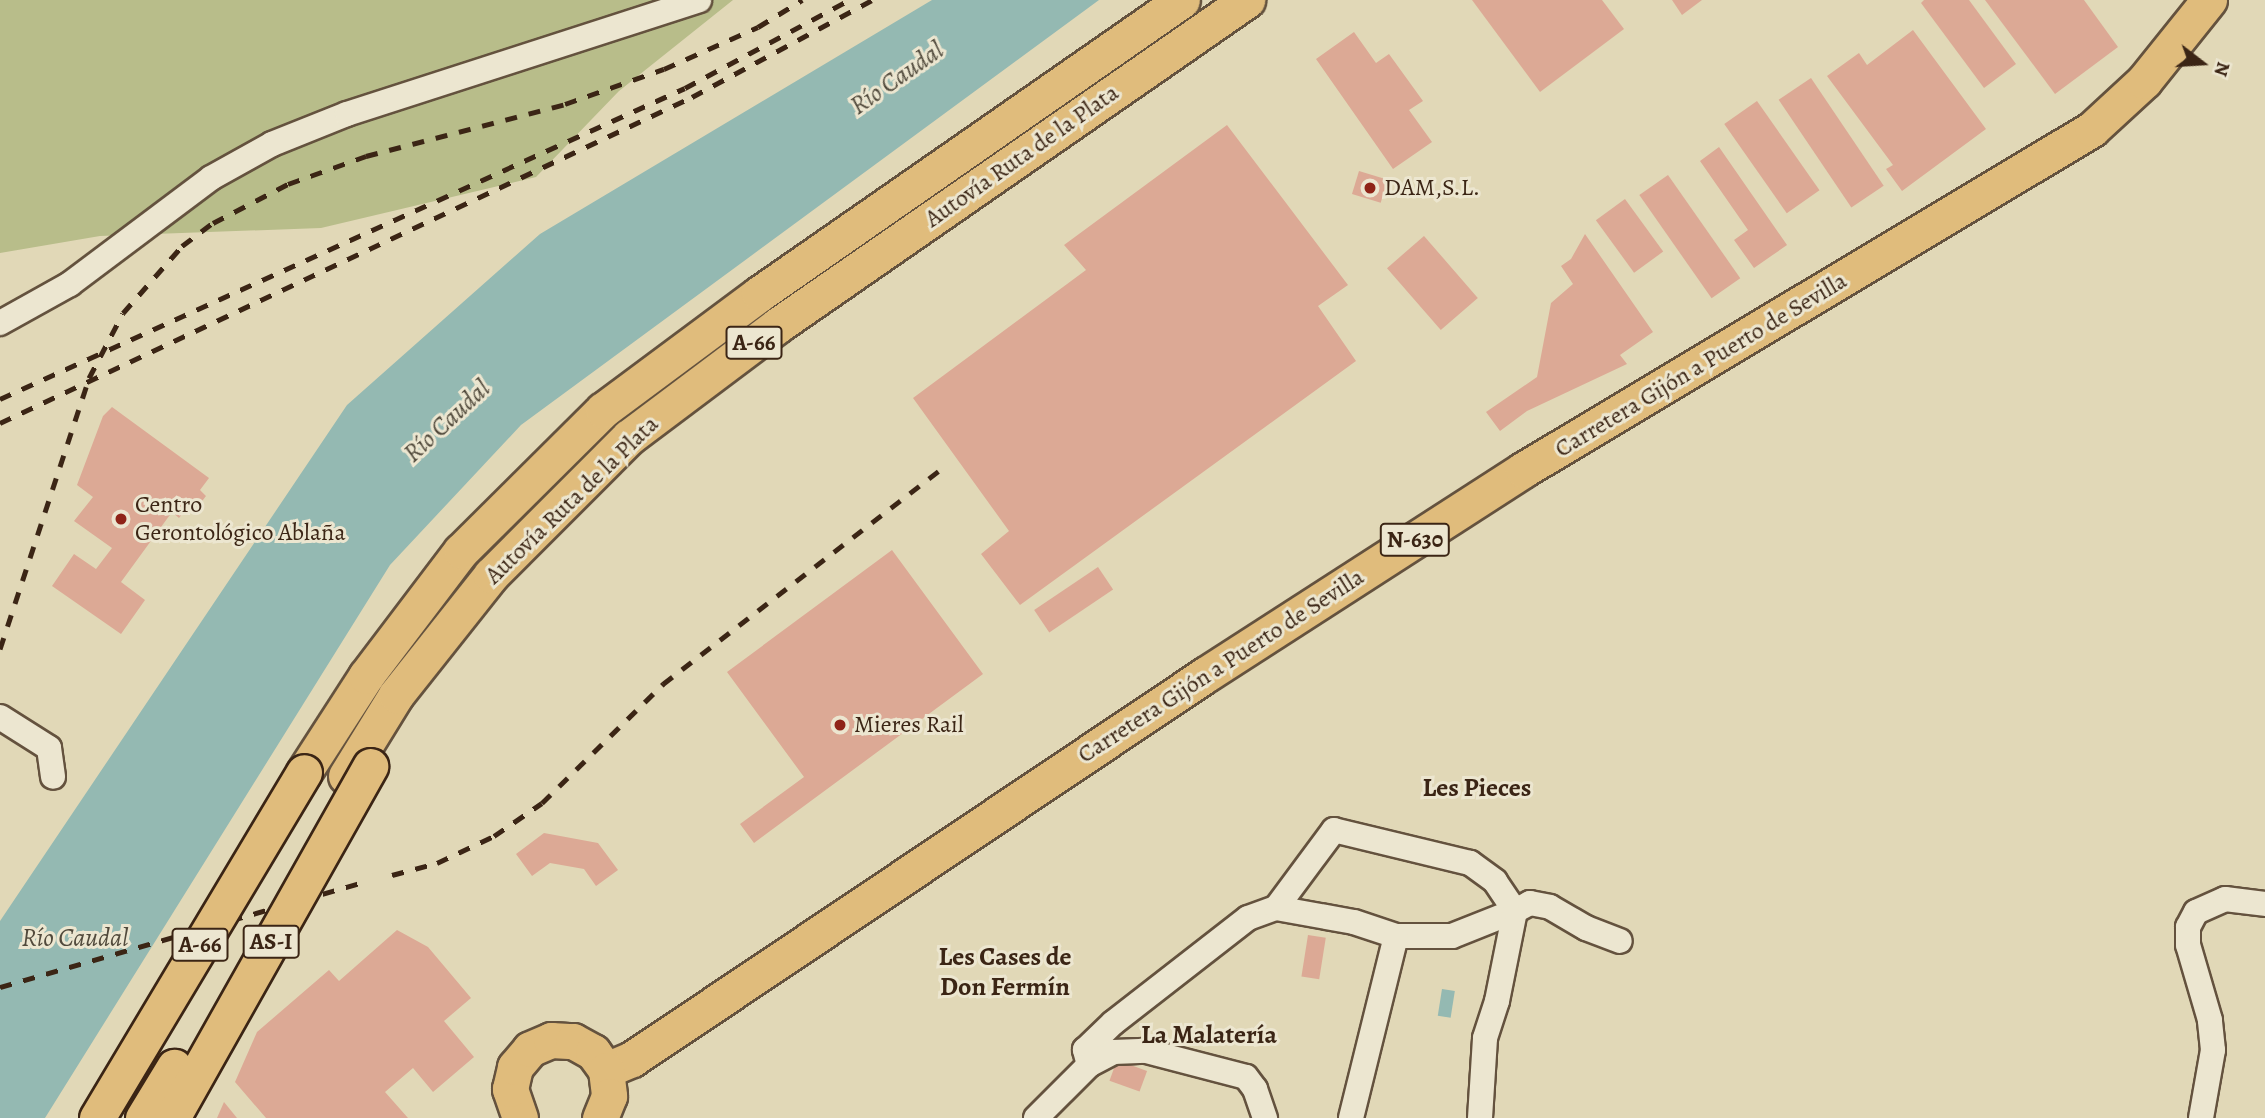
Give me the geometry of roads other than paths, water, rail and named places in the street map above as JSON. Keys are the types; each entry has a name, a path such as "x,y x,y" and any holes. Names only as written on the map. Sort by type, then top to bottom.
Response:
{"highway":[{"name":"Autovía Ruta de la Plata","path":"97,1118 304,772 366,676 461,551 603,410 759,294 1182,0"},
{"name":"Autovía Ruta de la Plata","path":"143,1118 358,771 396,695 491,575 629,437 778,325 1247,0"},
{"name":"Carretera Gijón a Puerto de Sevilla","path":"606,1070 632,1059 1205,675 1512,478 2092,129 2144,81 2209,0"},
{"name":"AS-I","path":"172,1118 358,771"},
{"path":"520,1118 510,1089 515,1067 530,1049 551,1040 573,1041 593,1052 606,1070 609,1096 600,1118"}],"street":[{"path":"0,323 70,284 211,178 272,144 347,114 699,0"},
{"path":"0,717 49,748 53,776"},
{"path":"1276,908 1334,830 1470,863 1495,881 1515,911 1497,1001 1485,1038 1480,1118"},
{"path":"2201,1118 2213,1049 2210,1020 2188,945 2188,927 2196,912 2225,899 2265,904"},
{"path":"1088,1065 1085,1049 1113,1023 1212,941 1248,918 1276,908 1354,922 1396,936 1452,936 1530,903 1550,907 1586,928 1620,941"},
{"path":"1351,1118 1396,936"},
{"path":"1036,1118 1088,1065 1113,1052 1146,1051 1246,1077 1255,1089 1265,1118"}],"water":[{"name":"Río Caudal","path":"932,0 1099,0 521,425 390,565 45,1118 0,1118 0,921 347,405 540,234"},
{"path":"1442,989 1455,991 1451,1018 1438,1016"}],"railway":[{"path":"0,649 89,378 123,313 182,246 213,223 288,184 366,156 565,104 664,69 758,27 802,0"},
{"path":"0,399 685,88 849,0"},
{"path":"0,423 692,97 872,0"},
{"path":"392,875 437,863 494,836 542,803 663,684 942,468"},
{"path":"0,987 363,882"}],"place":[{"name":"DAM,S.L.","path":"1370,188"},
{"name":"Centro Gerontológico Ablaña","path":"121,519"},
{"name":"Mieres Rail","path":"840,725"}],"district":[{"name":"Les Pieces","path":"1477,788"},
{"name":"Les Cases de Don Fermín","path":"1005,972"},
{"name":"La Malatería","path":"1209,1035"}]}
